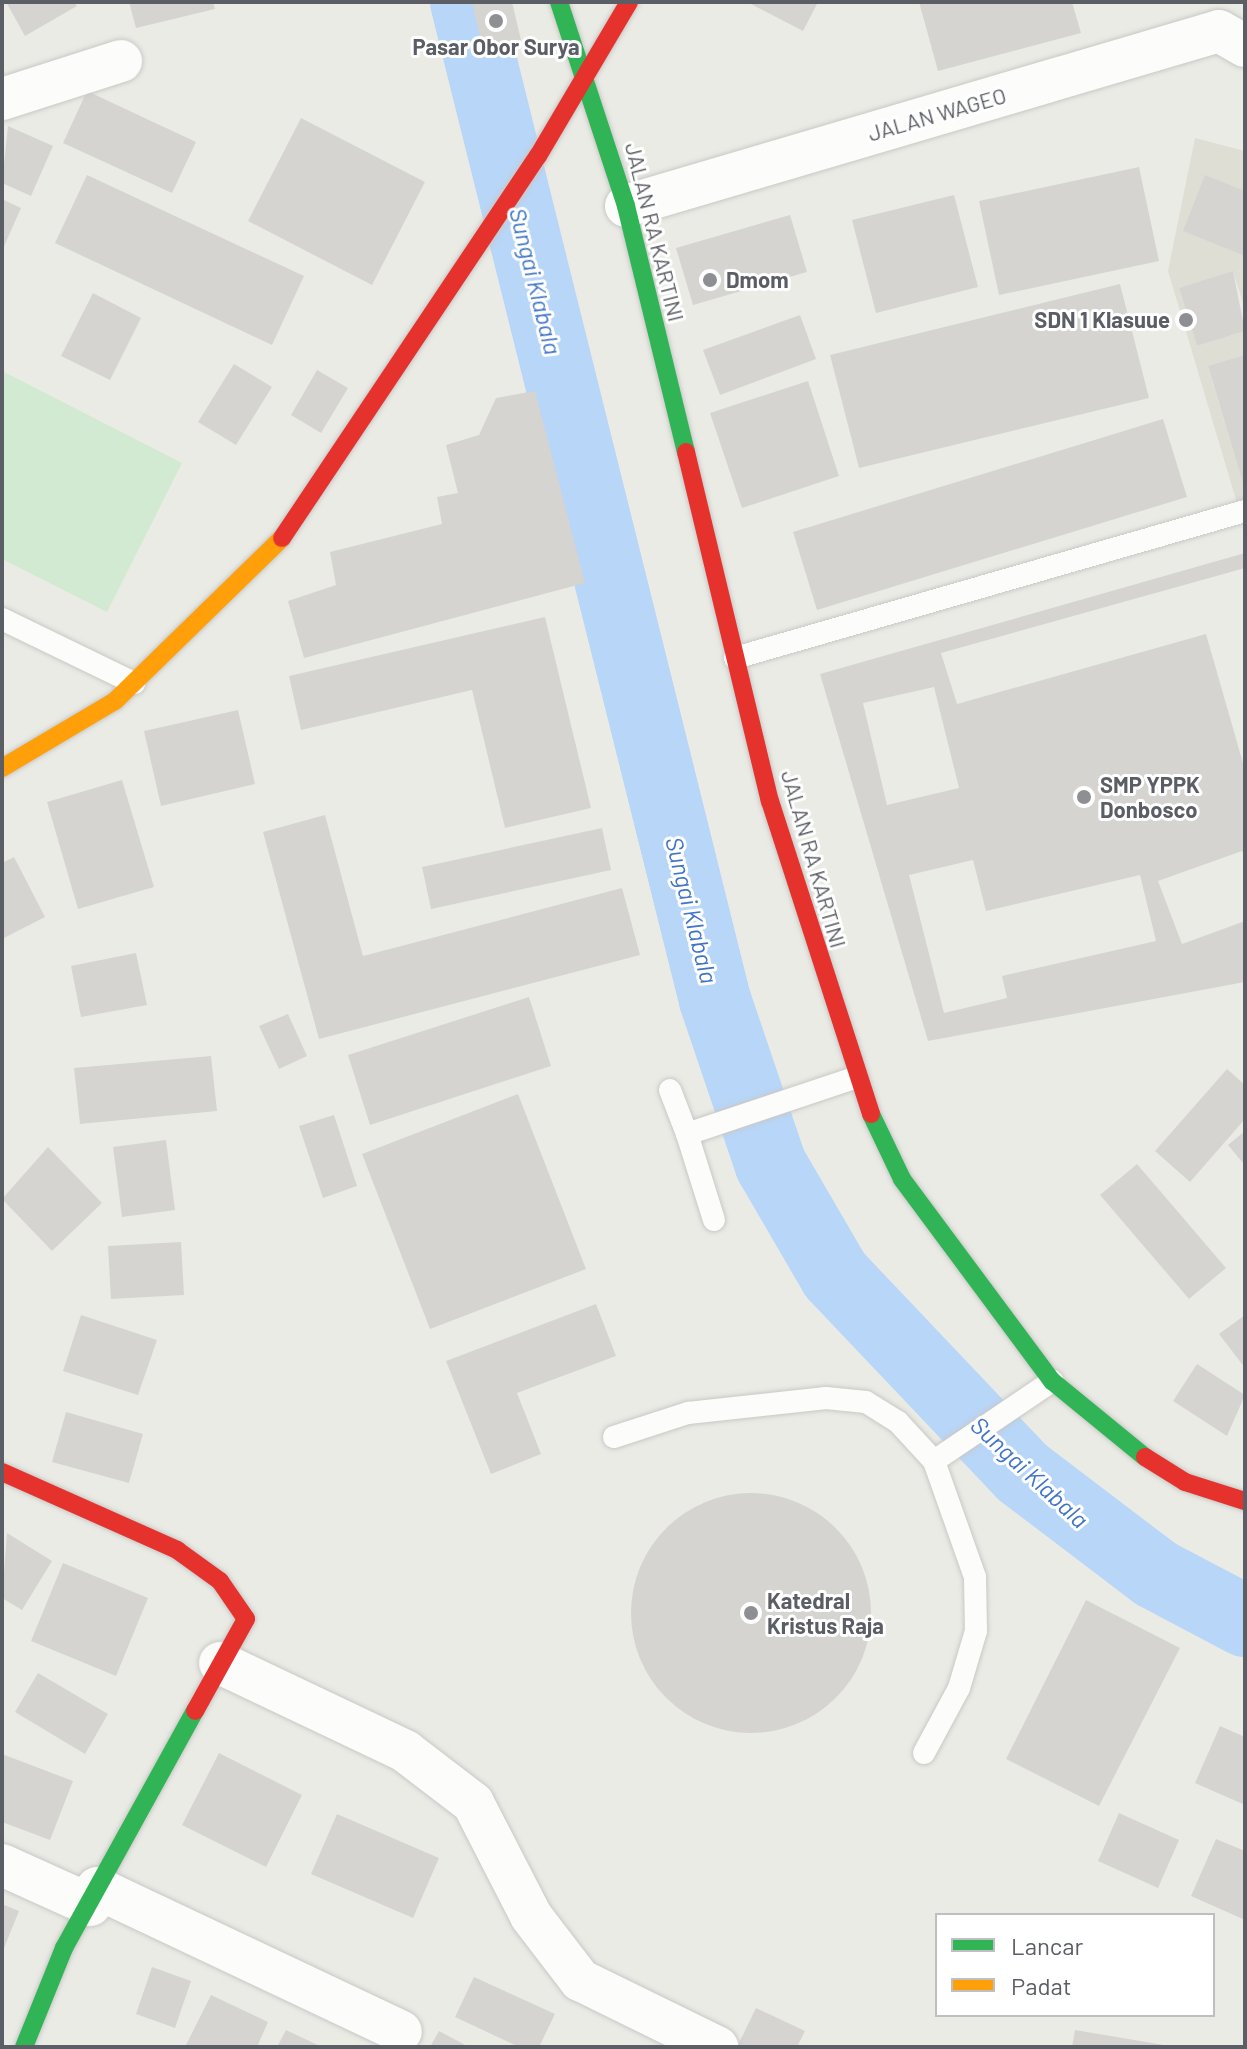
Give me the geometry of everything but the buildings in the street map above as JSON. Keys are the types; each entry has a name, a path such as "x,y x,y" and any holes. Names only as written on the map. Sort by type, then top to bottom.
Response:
{"street":[{"name":"JALAN RA KARTINI","path":"559,2 588,76 626,206 770,801 854,1078 902,1179 1052,1381 1116,1439 1185,1482 1245,1501"},
{"path":"2,768 134,683 290,530 491,220 538,156 629,2"},
{"name":"JALAN WAGEO","path":"626,206 1233,26"},
{"path":"2,99 121,61"},
{"path":"2,1472 177,1550 220,1581 246,1619 93,1896 24,2047"},
{"path":"220,1663 405,1751 473,1803 531,1916 580,1980 717,2047"},
{"path":"2,1865 93,1896 401,2032"}],"lane":[{"path":"735,658 1245,511"},
{"path":"2,619 134,683"},
{"path":"687,1134 854,1078"},
{"path":"670,1090 714,1220"},
{"path":"934,1461 1022,1398 1052,1381"},
{"path":"614,1437 688,1413 826,1398 866,1402 898,1422 934,1461 975,1577 976,1631 959,1688 924,1753"}],"shaded area":[{"name":"SDN 1 Klasuue","path":"1195,138 1245,151 1245,309 1233,272 1179,288 1197,346 1245,331 1245,355 1208,367 1245,490 1245,509 1239,510 1168,271"}],"green space":[{"path":"2,371 182,463 107,612 2,559"}],"waterway":[{"name":"Sungai Klabala","path":"466,2 715,1000 771,1165 835,1275 1023,1473 1156,1574 1245,1621"}],"traffic: fast":[{"path":"559,2 626,206 686,452"},
{"path":"871,1114 902,1179 1052,1381 1145,1457"},
{"path":"24,2047 64,1948 195,1711"}],"traffic: slow":[{"path":"2,768 115,701 282,538"}],"traffic: jam":[{"path":"282,538 538,156 629,2"},
{"path":"686,452 770,801 871,1114"},
{"path":"1145,1457 1185,1482 1245,1501"},
{"path":"2,1472 177,1550 220,1581 246,1619 195,1711"}],"place":[{"name":"Pasar Obor Surya","path":"496,21"},
{"name":"Dmom","path":"710,280"},
{"name":"SDN 1 Klasuue","path":"1186,320"},
{"name":"SMP YPPK Donbosco","path":"1084,797"},
{"name":"Katedral Kristus Raja","path":"751,1613"}]}
